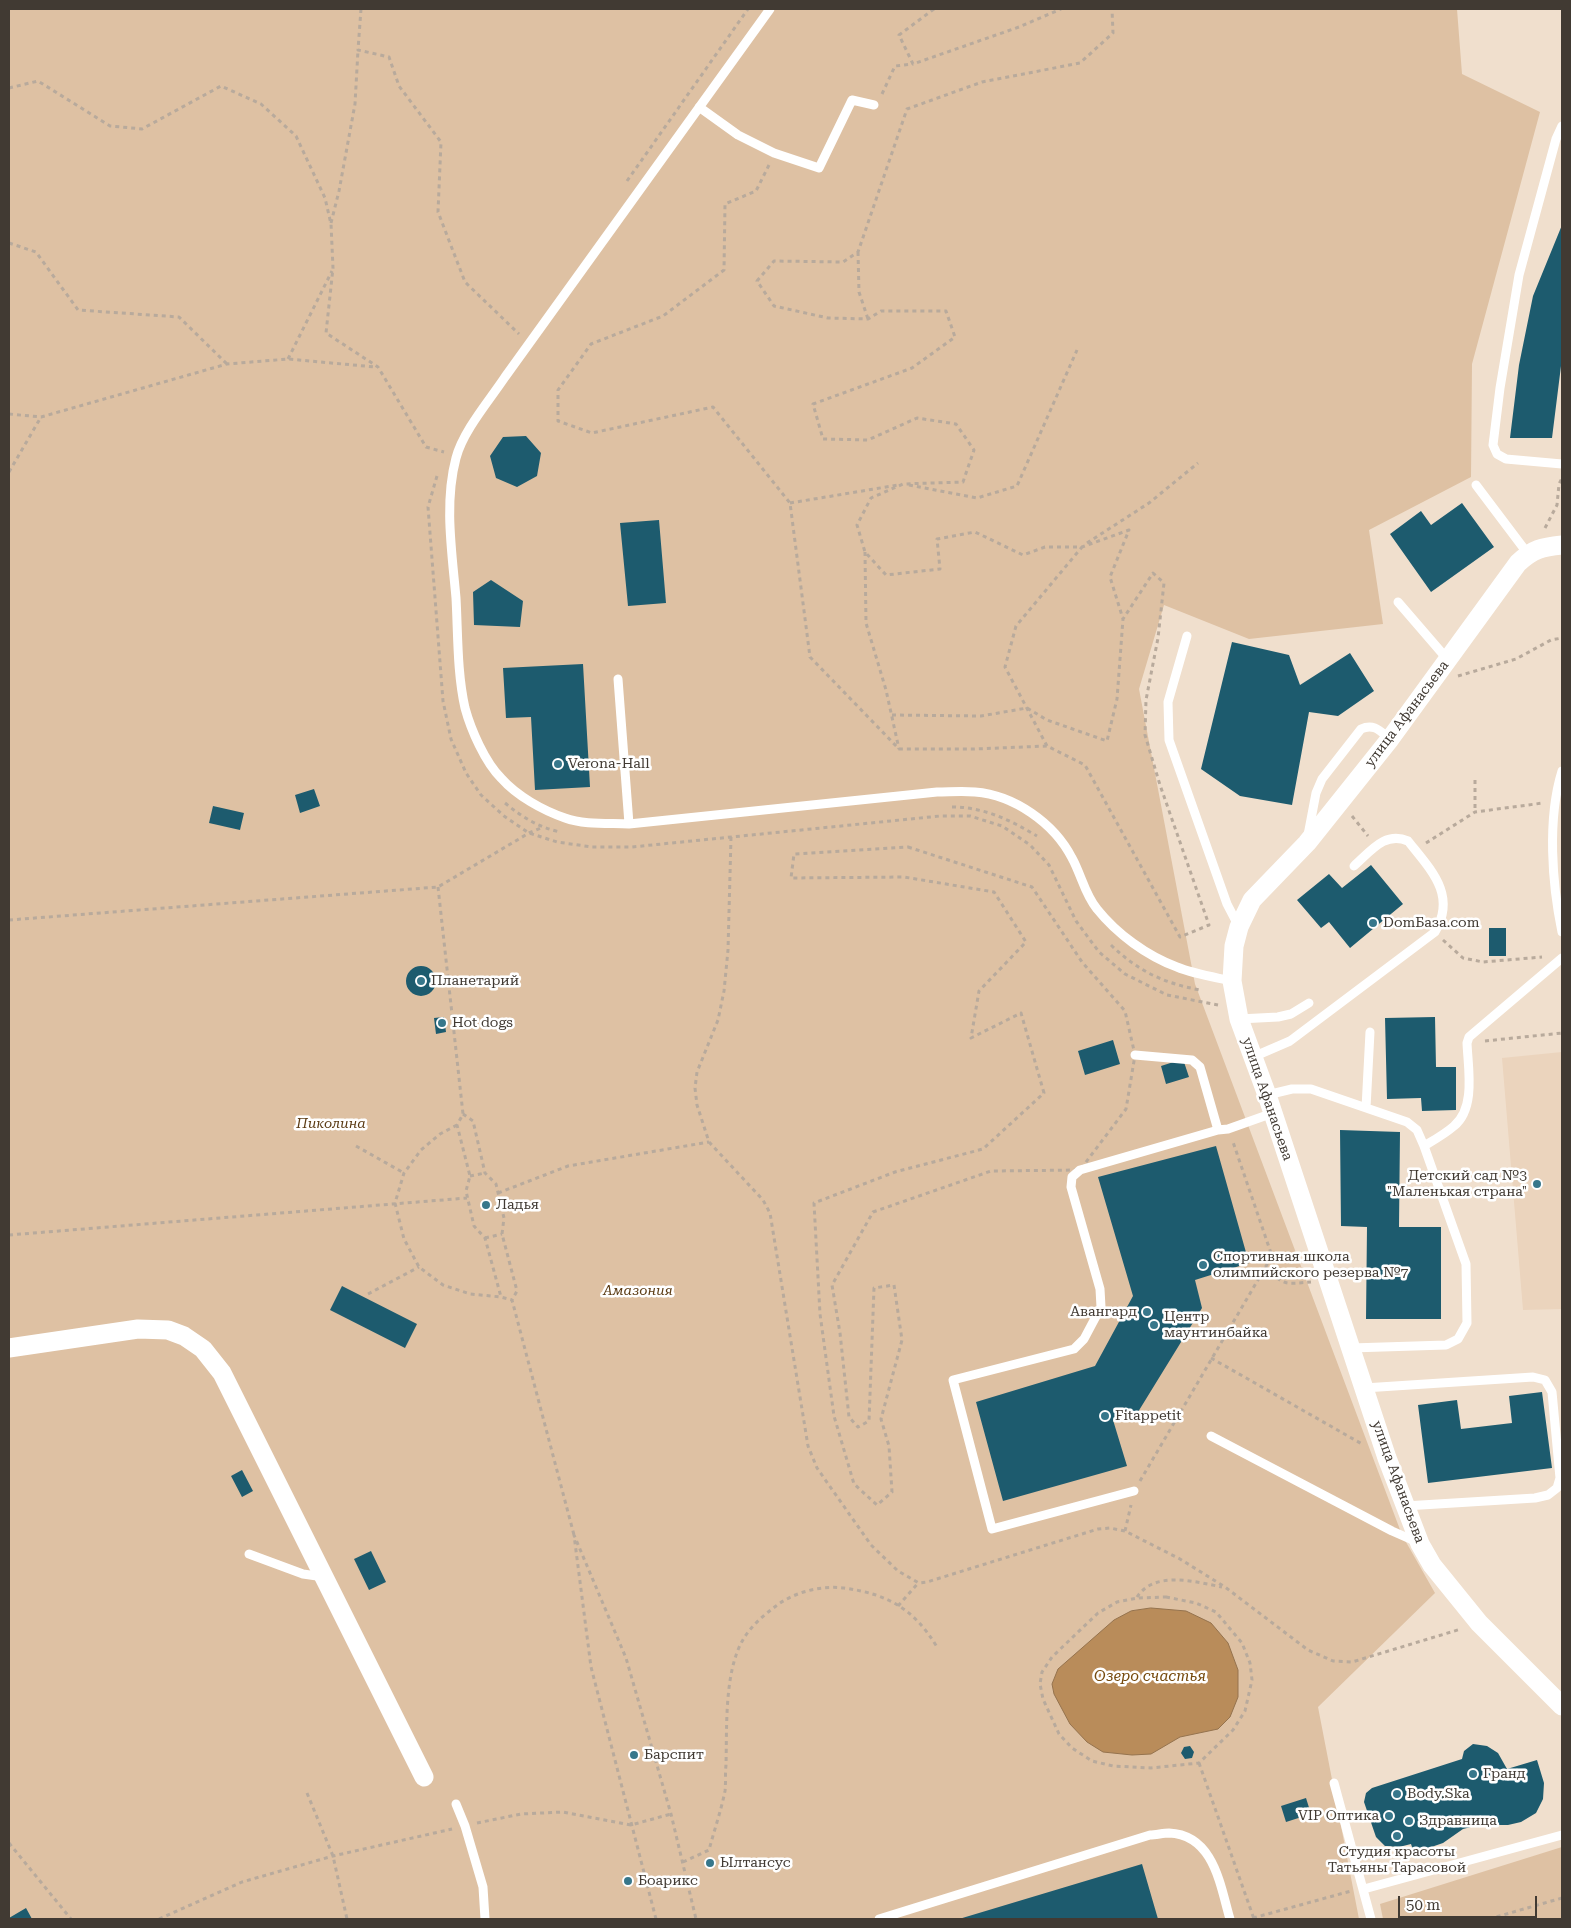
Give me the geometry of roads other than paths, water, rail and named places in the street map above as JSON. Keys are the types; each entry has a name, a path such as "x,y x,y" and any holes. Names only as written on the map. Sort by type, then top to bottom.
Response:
{"street":[{"name":"улица Афанасьева","path":"1562,544 1542,546 1528,554 1518,563 1390,740 1307,843 1252,900 1239,927 1234,946 1232,981 1239,1019 1267,1095 1350,1348 1420,1544 1432,1565 1478,1623 1562,1706"},
{"path":"9,1348 138,1329 168,1330 184,1336 203,1349 222,1373 424,1777"}],"lane":[{"path":"770,9 529,344 468,432 456,456 450,487 450,522 461,675 465,707 476,740 500,778 533,804 566,819 629,824 937,792 976,792 1007,799 1042,821 1060,837 1073,858 1096,908 1119,932 1154,957 1178,968 1232,981"},
{"path":"699,107 738,135 774,153 819,168 852,100 874,105"},
{"path":"1562,126 1556,139 1519,275 1500,388 1493,445 1497,454 1506,459 1562,464"},
{"path":"1476,485 1528,554"},
{"path":"1398,602 1448,660"},
{"path":"1187,636 1168,702 1169,740 1228,904 1239,927"},
{"path":"618,679 629,824"},
{"path":"1307,843 1316,793 1322,779 1361,729 1368,726 1376,728 1390,740"},
{"path":"1562,771 1558,783 1552,841 1557,907 1562,932"},
{"path":"1253,1058 1290,1041 1434,932 1442,920 1444,902 1440,883 1408,841 1392,837 1385,839 1354,866"},
{"path":"1424,1146 1456,1125 1465,1111 1468,1096 1467,1043 1469,1037 1562,958"},
{"path":"1239,1019 1278,1017 1291,1014 1309,1003"},
{"path":"1366,1108 1370,1032"},
{"path":"1135,1055 1192,1060 1200,1067 1218,1130"},
{"path":"1267,1095 1292,1089 1311,1089 1407,1122 1416,1130 1424,1146 1466,1264 1467,1323 1458,1340 1446,1345 1350,1348"},
{"path":"1134,1491 992,1529 954,1380 1074,1349 1084,1339 1101,1306 1100,1290 1071,1186 1072,1177 1080,1170 1218,1130 1228,1129 1273,1113"},
{"path":"1364,1388 1533,1377 1545,1380 1552,1392 1560,1478 1557,1488 1548,1494 1535,1498 1406,1506"},
{"path":"1211,1436 1392,1532 1420,1544"},
{"path":"249,1554 303,1574 324,1577"},
{"path":"1334,1783 1371,1919"},
{"path":"456,1804 465,1826 483,1887 485,1919"},
{"path":"879,1919 1150,1836 1169,1833 1189,1837 1204,1848 1214,1866 1230,1919"},
{"path":"1364,1889 1562,1834"}],"water":[{"name":"Озеро счастья","path":"1151,1608 1186,1611 1211,1623 1228,1643 1238,1670 1238,1697 1230,1717 1218,1729 1180,1737 1151,1754 1132,1755 1103,1752 1087,1742 1070,1724 1054,1694 1052,1684 1058,1669 1114,1620 1131,1611"}],"place":[{"name":"Verona-Hall","path":"558,764"},
{"name":"DomБаза.com","path":"1373,923"},
{"name":"Планетарий","path":"421,981"},
{"name":"Hot dogs","path":"442,1023"},
{"name":"Детский сад №3 \"Маленькая страна\"","path":"1537,1184"},
{"name":"Ладья","path":"486,1205"},
{"name":"Спортивная школа олимпийского резерва №7","path":"1203,1265"},
{"name":"Авангард","path":"1147,1312"},
{"name":"Центр маунтинбайка","path":"1154,1325"},
{"name":"Fitappetit","path":"1105,1416"},
{"name":"Барспит","path":"634,1755"},
{"name":"Гранд","path":"1473,1774"},
{"name":"Body.Ska","path":"1397,1794"},
{"name":"VIP Оптика","path":"1389,1816"},
{"name":"Здравница","path":"1409,1821"},
{"name":"Студия красоты Татьяны Тарасовой","path":"1397,1836"},
{"name":"Ылтансус","path":"710,1863"},
{"name":"Боарикс","path":"628,1881"}],"park label":[{"name":"Пиколина","path":"331,1124"},
{"name":"Амазония","path":"638,1291"}]}
